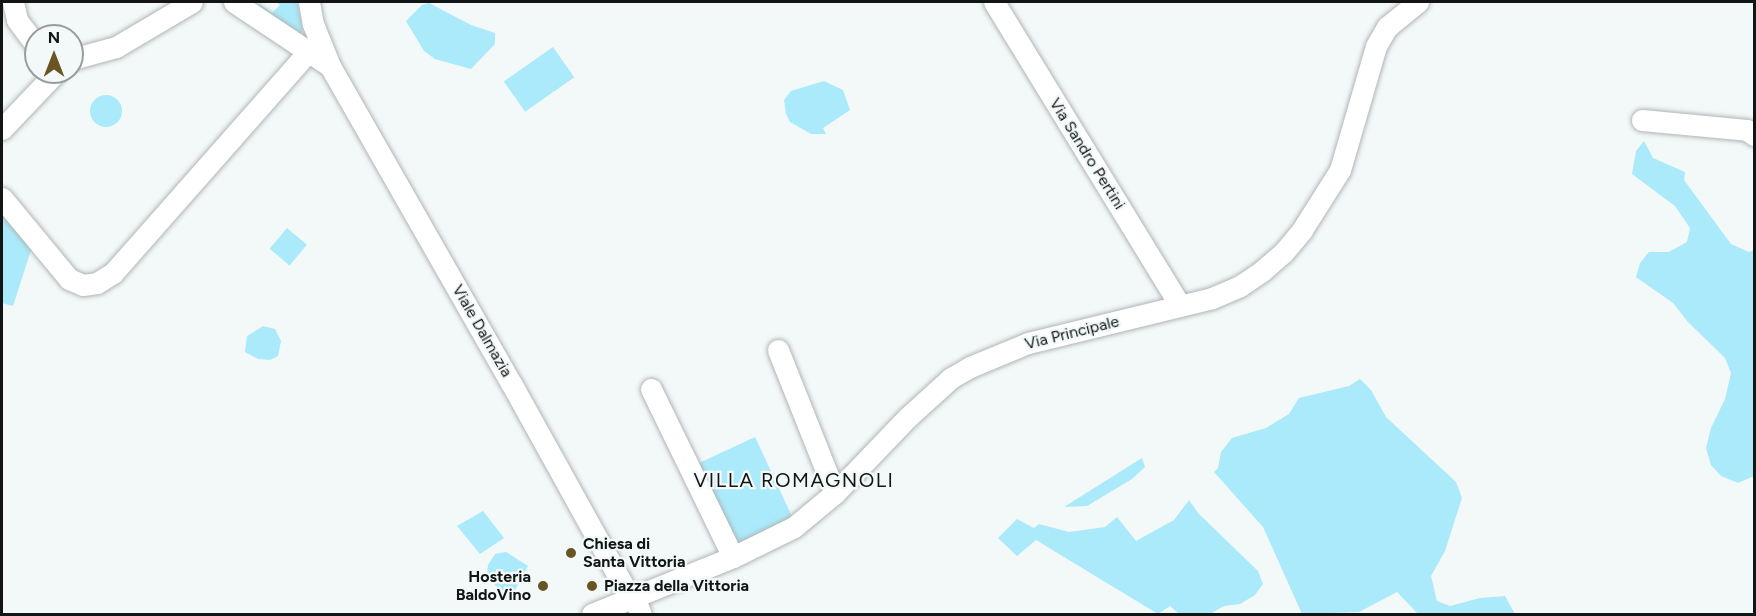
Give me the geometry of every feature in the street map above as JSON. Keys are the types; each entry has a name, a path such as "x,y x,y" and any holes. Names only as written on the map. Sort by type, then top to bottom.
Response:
{"street":[{"path":"13,2 17,20 24,29"},
{"path":"84,56 116,47 192,2"},
{"path":"234,2 307,53 330,66"},
{"name":"Viale Dalmazia","path":"309,2 317,34 330,66 635,603"},
{"name":"Via Sandro Pertini","path":"994,2 1180,306"},
{"name":"Via Principale","path":"592,615 635,603 794,526 835,493 908,417 951,378 970,367 1028,343 1212,298 1240,286 1283,253 1302,230 1340,170 1376,46 1387,27 1418,2"},
{"path":"2,198 69,279 83,285 97,283 113,273 307,53"},
{"path":"2,129 45,84"},
{"path":"1642,120 1747,130 1755,135"},
{"path":"778,350 835,493"},
{"path":"651,389 733,557"}],"shaded area":[{"path":"276,2 297,2 303,31 297,36 258,5 260,4 272,13 280,5"},
{"path":"429,3 471,25 495,33 495,44 471,69 435,59 424,51 406,21 422,5"},
{"path":"553,47 574,77 525,112 504,81"},
{"path":"824,81 843,90 850,110 823,128 826,134 811,134 790,122 784,100 791,91"},
{"path":"106,95 117,100 122,111 117,122 106,127 95,122 90,111 95,100"},
{"path":"1644,141 1653,158 1685,172 1684,180 1731,244 1749,252 1754,250 1754,476 1738,483 1721,476 1711,465 1706,448 1711,428 1725,399 1731,373 1725,358 1688,322 1673,303 1636,277 1640,263 1649,252 1669,252 1687,242 1690,228 1675,206 1632,174 1636,151"},
{"path":"2,202 34,241 13,306 2,303"},
{"path":"287,228 307,245 290,265 270,249"},
{"path":"263,326 275,329 281,341 278,356 270,360 258,359 245,352 247,336"},
{"path":"1360,379 1371,390 1386,417 1456,482 1462,498 1445,551 1431,576 1437,601 1450,606 1480,598 1505,596 1515,614 1418,614 1397,592 1359,612 1302,614 1263,527 1214,472 1218,468 1221,452 1232,438 1266,428 1289,414 1299,398 1349,386"},
{"path":"755,437 794,520 736,547 697,464"},
{"path":"1142,458 1145,467 1132,479 1087,506 1064,507"},
{"path":"1189,500 1198,513 1258,571 1263,584 1255,595 1240,604 1224,606 1210,614 1179,614 1170,606 1158,614 1036,540 1017,556 998,538 1017,519 1034,528 1039,524 1069,532 1105,527 1117,517 1136,541 1174,520"},
{"path":"483,511 504,538 480,554 457,526"},
{"path":"506,552 528,566 512,596 500,591 487,575 488,565 495,554"}],"place":[{"name":"Chiesa di Santa Vittoria","path":"571,553"},
{"name":"Hosteria BaldoVino","path":"543,586"},
{"name":"Piazza della Vittoria","path":"592,586"}],"district":[{"name":"VILLA ROMAGNOLI","path":"794,480"}]}
